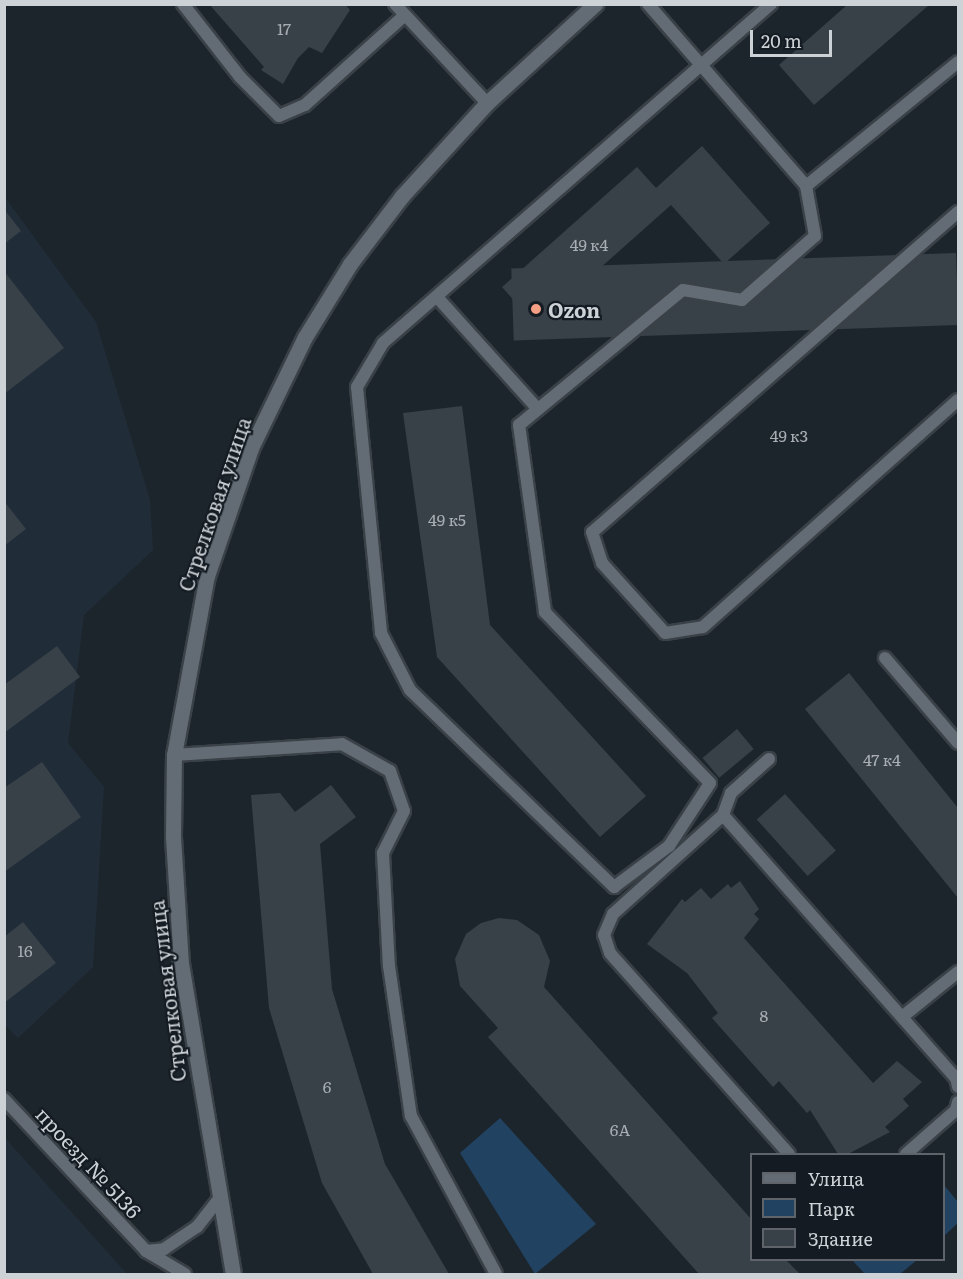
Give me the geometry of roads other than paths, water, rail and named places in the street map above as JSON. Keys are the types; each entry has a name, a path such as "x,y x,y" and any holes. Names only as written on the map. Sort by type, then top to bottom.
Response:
{"street":[{"name":"Стрелковая улица","path":"233,1275 218,1200 181,964 173,837 174,755 207,576 256,438 305,337 350,264 402,196 487,103 595,4"}],"lane":[{"path":"183,4 226,61 279,117 305,105 404,16"},
{"path":"395,4 487,103"},
{"path":"648,4 806,186 815,236 742,300 683,290 519,424 545,612 710,783 674,851 613,914 604,935 610,953 787,1153"},
{"path":"769,759 731,793 723,815 674,851 614,887 410,690 381,633 357,387 383,343 771,4"},
{"path":"806,186 958,62"},
{"path":"958,212 592,532 602,563 665,633 703,627 958,400"},
{"path":"437,297 537,408"},
{"path":"885,658 958,742"},
{"path":"174,755 342,744 390,771 404,811 383,854 389,966 411,1116 496,1275"},
{"path":"723,815 956,1078 958,1087"},
{"path":"902,1017 958,972"},
{"name":"проезд № 5136","path":"4,1099 169,1275"},
{"path":"908,1153 956,1110 958,1102"},
{"path":"146,1251 164,1249 197,1227 218,1200"},
{"name":"проезд № 5136","path":"146,1251 185,1275"}],"place":[{"name":"Ozon","path":"536,309"}]}
